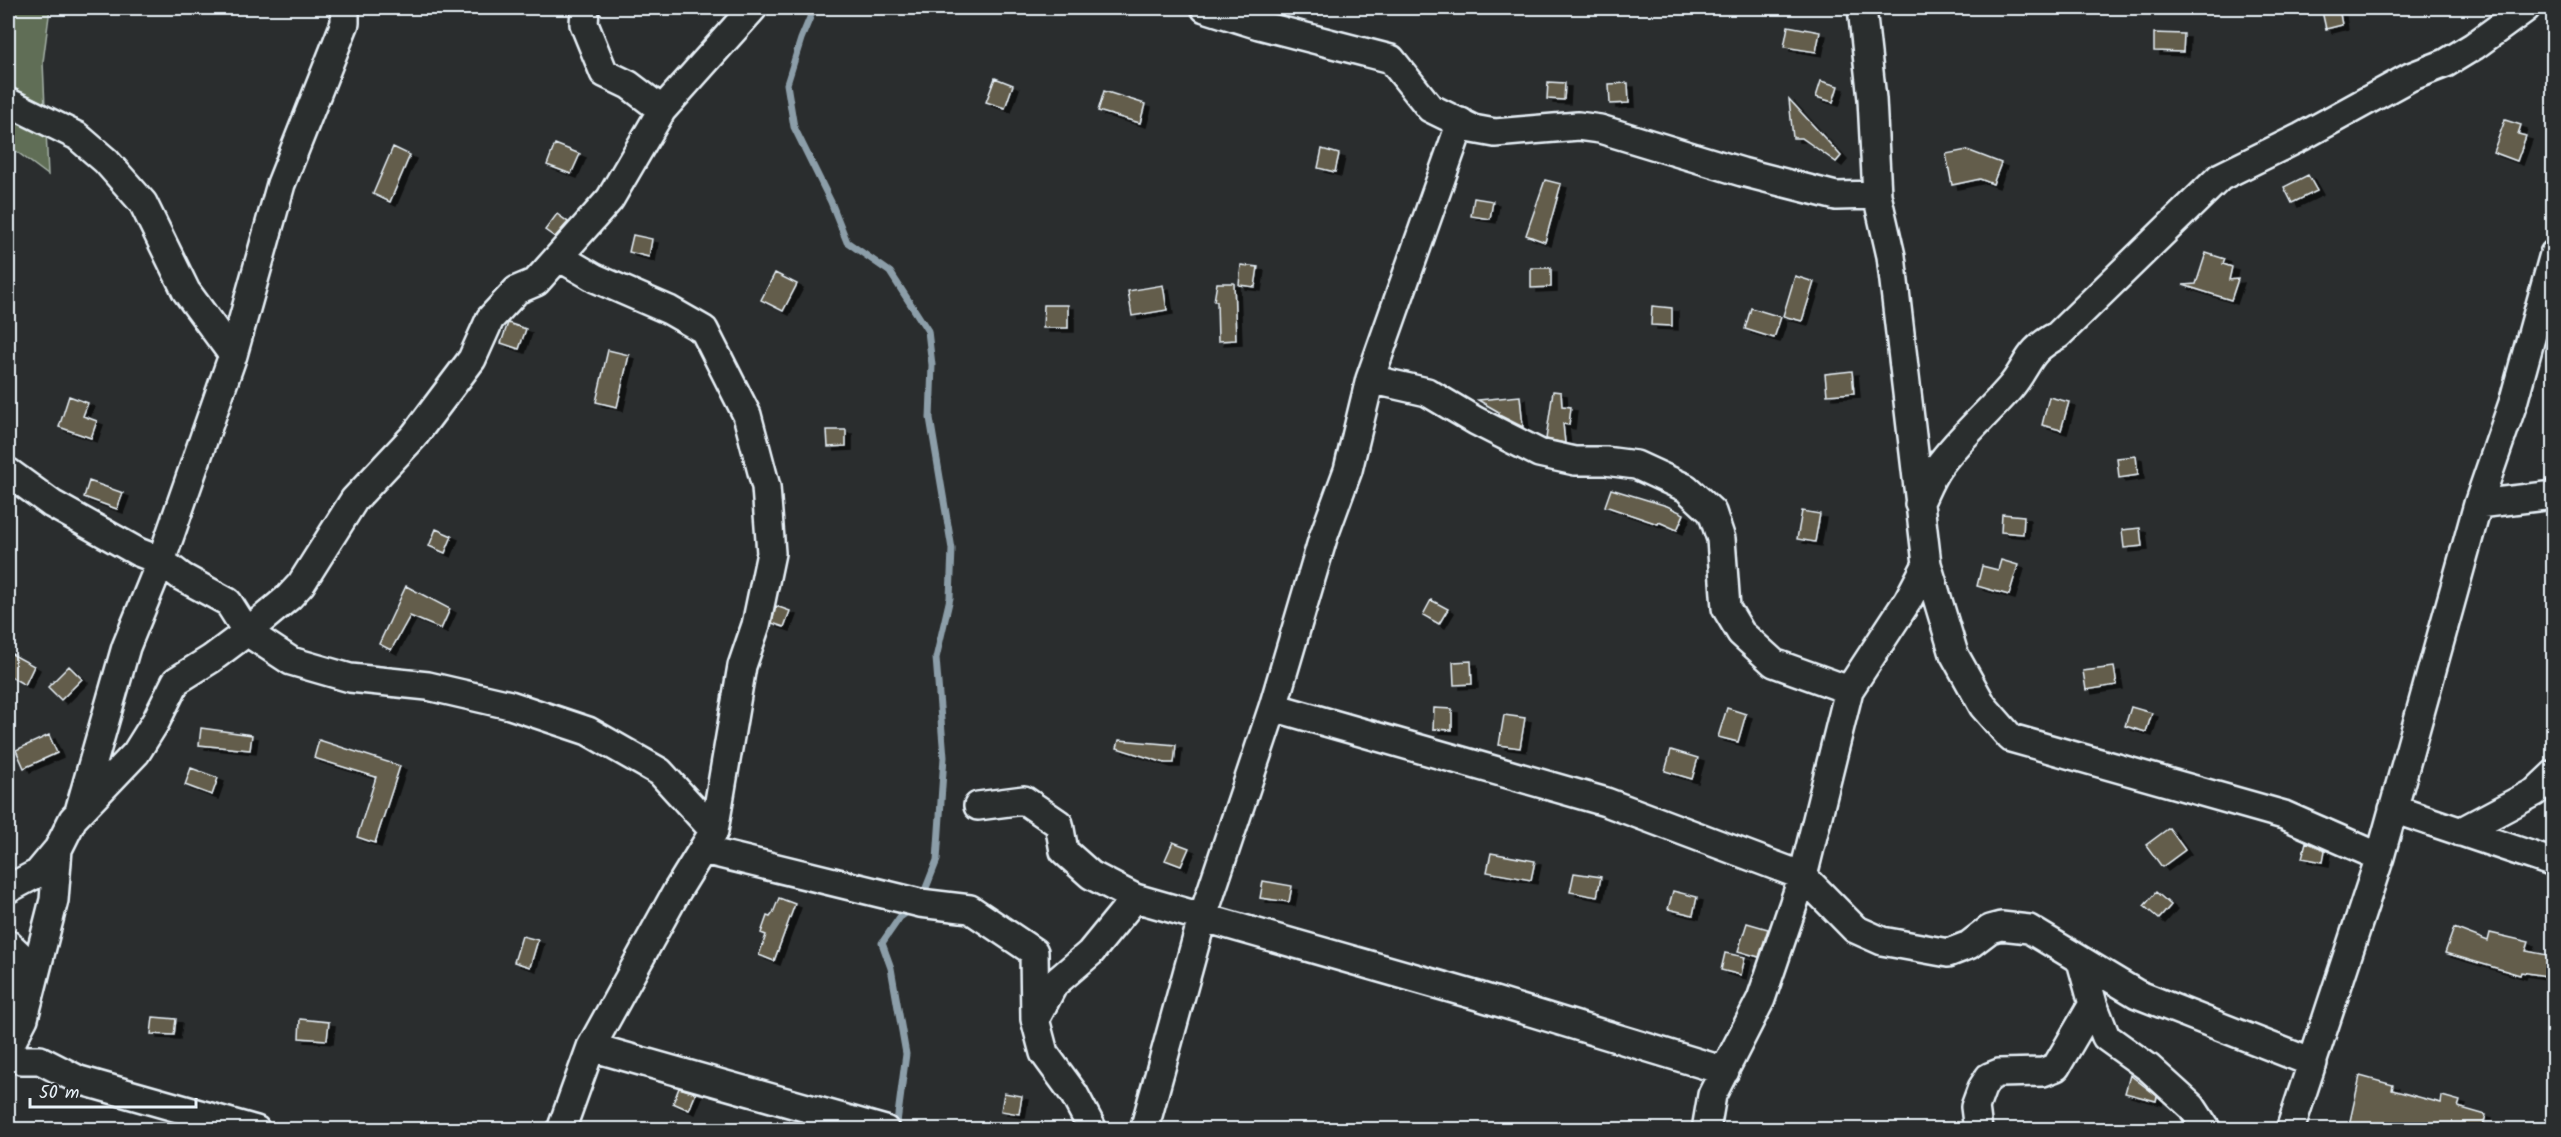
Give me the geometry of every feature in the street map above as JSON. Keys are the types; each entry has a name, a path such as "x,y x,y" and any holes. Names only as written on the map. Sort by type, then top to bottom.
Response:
{"street":[{"path":"8,889 38,873 58,849 78,813 126,647 161,561 233,355 281,184 345,23 345,8"},
{"path":"585,8 584,24 604,74 629,85 662,110"},
{"path":"78,813 135,753 156,721 176,681 247,632 301,584 354,500 414,436 472,359 490,319 517,290 536,282 610,199 662,110 753,8"},
{"path":"1205,8 1259,25 1391,59 1430,108 1473,129 1495,133 1578,126 1600,129 1742,172 1836,196 1877,195"},
{"path":"1862,8 1872,99 1877,195 1891,256 1927,564 1954,654 1983,706 2011,738 2071,757 2284,815 2379,857"},
{"path":"1919,504 1936,469 2011,387 2027,359 2042,343 2058,335 2220,177 2301,137 2402,81 2446,63 2474,46 2526,8"},
{"path":"8,102 77,136 106,161 143,203 186,291 233,355"},
{"path":"1144,1130 1202,919 1273,707 1323,538 1348,470 1370,379 1461,122"},
{"path":"2290,1130 2379,857 2478,504 2513,403 2553,254"},
{"path":"559,257 595,278 669,309 704,330 747,415 766,487 771,553 756,625 742,666 708,841 591,1047 561,1130"},
{"path":"1370,379 1427,392 1476,421 1539,453 1575,461 1605,460 1636,465 1686,488 1712,512 1721,539 1726,608 1741,633 1774,663 1849,690"},
{"path":"8,472 52,504 138,552 161,561 182,577 228,602 247,632 291,661 350,678 428,686 510,705 588,731 660,772 708,841 920,903 970,909 1034,952 1035,1019 1044,1053 1074,1094 1093,1130"},
{"path":"2478,504 2553,495"},
{"path":"1706,1130 1712,1095 1761,999 1803,876 1849,690 1908,600 1927,564"},
{"path":"1273,707 1605,802 1803,876 1855,929 1882,941 1948,953 1969,945 1990,929 2001,926 2029,929 2137,994 2313,1063"},
{"path":"2460,832 2535,792 2553,774"},
{"path":"978,806 1024,800 1059,824 1064,851 1091,875 1135,898 1478,996 1725,1071"},
{"path":"2393,809 2553,863"},
{"path":"58,849 54,900 12,1063 40,1060 79,1080 256,1130"},
{"path":"1035,1019 1054,984 1090,953 1135,898"},
{"path":"8,944 29,964 24,1018"},
{"path":"2081,961 2093,1004 2106,1037 2149,1068 2192,1107 2207,1130"},
{"path":"1978,1130 1975,1107 1989,1077 1999,1073 2043,1072 2056,1067 2093,1004"},
{"path":"591,1047 885,1130"}],"green space":[{"path":"8,8 50,8 43,62 48,175 8,145"}],"building":[{"path":"2339,8 2342,25 2326,29 2322,11"},
{"path":"1788,26 1820,32 1816,52 1784,47"},
{"path":"2154,33 2184,34 2183,52 2154,51"},
{"path":"995,78 1013,85 1005,108 986,102"},
{"path":"1821,81 1838,86 1833,102 1816,97"},
{"path":"1548,82 1565,83 1564,100 1547,99"},
{"path":"1628,83 1629,103 1610,104 1609,84"},
{"path":"1104,91 1145,104 1140,123 1098,111"},
{"path":"1789,99 1841,156 1836,162 1802,138 1793,138"},
{"path":"2505,120 2521,125 2518,134 2526,136 2517,161 2493,152"},
{"path":"555,144 580,154 571,174 547,165"},
{"path":"393,147 410,155 390,202 373,194"},
{"path":"1322,149 1339,154 1335,172 1318,168"},
{"path":"1967,150 2001,163 1993,184 1980,179 1952,185 1946,154"},
{"path":"2308,175 2317,191 2292,203 2284,187"},
{"path":"1545,180 1561,184 1545,242 1526,235"},
{"path":"1474,198 1493,201 1490,219 1471,216"},
{"path":"557,214 568,222 555,237 545,230"},
{"path":"633,235 652,239 649,257 629,252"},
{"path":"2206,253 2225,259 2223,264 2232,267 2229,280 2238,279 2231,300 2183,285 2196,284"},
{"path":"1241,265 1258,267 1255,287 1239,285"},
{"path":"1531,268 1551,268 1551,287 1531,288"},
{"path":"775,273 797,284 783,311 761,300"},
{"path":"1795,276 1814,282 1802,321 1783,316"},
{"path":"1217,283 1234,283 1236,340 1218,341 1217,301 1214,301"},
{"path":"1163,285 1167,310 1132,316 1128,291"},
{"path":"1044,305 1068,305 1068,328 1043,328"},
{"path":"1652,306 1672,308 1672,326 1651,325"},
{"path":"1751,308 1781,317 1774,338 1745,329"},
{"path":"508,323 526,329 519,349 501,343"},
{"path":"608,350 629,355 617,407 596,402"},
{"path":"1852,371 1854,393 1827,395 1825,374"},
{"path":"1553,391 1561,392 1562,406 1571,407 1569,425 1563,424 1565,443 1546,439"},
{"path":"69,396 88,403 83,416 97,421 91,438 59,427"},
{"path":"1520,396 1523,427 1499,415 1499,412 1478,400"},
{"path":"2049,397 2069,402 2061,430 2042,425"},
{"path":"827,430 846,430 846,446 828,447"},
{"path":"2136,456 2138,475 2119,478 2117,458"},
{"path":"89,481 123,493 117,509 84,497"},
{"path":"1611,489 1667,506 1684,514 1677,530 1659,522 1658,524 1605,506"},
{"path":"1802,511 1820,514 1815,542 1797,539"},
{"path":"2002,514 2024,516 2023,534 2001,532"},
{"path":"2140,528 2142,546 2124,548 2122,530"},
{"path":"436,529 452,536 445,553 429,546"},
{"path":"2001,560 2018,565 2009,595 1977,586 1982,566 1998,570"},
{"path":"406,586 450,609 441,629 410,616 391,650 379,644"},
{"path":"1431,600 1448,609 1439,624 1423,615"},
{"path":"776,606 790,611 784,627 772,623"},
{"path":"8,652 34,666 25,685 8,675"},
{"path":"1471,661 1472,684 1454,685 1453,662"},
{"path":"69,666 82,679 61,700 48,687"},
{"path":"2114,667 2117,685 2086,690 2083,671"},
{"path":"2131,707 2152,713 2146,732 2125,726"},
{"path":"1434,708 1452,709 1452,730 1433,729"},
{"path":"1727,708 1746,714 1738,742 1718,737"},
{"path":"1504,715 1525,718 1520,748 1499,745"},
{"path":"201,728 252,735 250,750 199,745"},
{"path":"49,735 57,753 24,768 16,750"},
{"path":"319,740 400,766 375,843 357,837 376,777 314,758"},
{"path":"1119,740 1176,745 1174,763 1165,763 1117,748"},
{"path":"1671,750 1698,758 1692,779 1665,771"},
{"path":"191,768 218,778 212,795 185,785"},
{"path":"2169,828 2185,850 2162,867 2146,845"},
{"path":"1173,842 1189,848 1181,866 1165,860"},
{"path":"2306,842 2325,850 2323,862 2302,858"},
{"path":"1491,853 1535,861 1531,880 1487,872"},
{"path":"1574,873 1601,877 1597,897 1570,892"},
{"path":"1263,881 1292,886 1289,902 1260,898"},
{"path":"1673,891 1697,897 1693,915 1668,909"},
{"path":"2156,892 2171,905 2159,919 2144,906"},
{"path":"779,898 795,904 774,961 759,955 766,935 761,933 767,916 770,917 773,913"},
{"path":"1747,923 1768,929 1759,957 1738,951"},
{"path":"2454,928 2488,941 2490,933 2529,942 2526,951 2553,956 2553,977 2521,972 2520,975 2445,953"},
{"path":"522,936 538,940 530,967 514,962"},
{"path":"1725,953 1745,957 1741,975 1721,970"},
{"path":"153,1017 176,1019 174,1035 151,1034"},
{"path":"300,1019 329,1022 327,1040 299,1038"},
{"path":"2130,1075 2157,1096 2156,1101 2125,1093"},
{"path":"2360,1076 2393,1085 2392,1090 2441,1103 2442,1096 2460,1101 2458,1107 2486,1115 2482,1130 2348,1130"},
{"path":"679,1088 696,1093 689,1110 673,1103"},
{"path":"1004,1093 1022,1096 1019,1114 1001,1111"}],"waterway":[{"path":"814,8 801,39 787,84 794,127 831,202 847,242 890,272 928,331 932,365 930,418 952,549 950,598 936,658 944,757 937,860 922,898"},
{"path":"896,1130 906,1054 891,968 882,943 900,917 913,908"}]}
